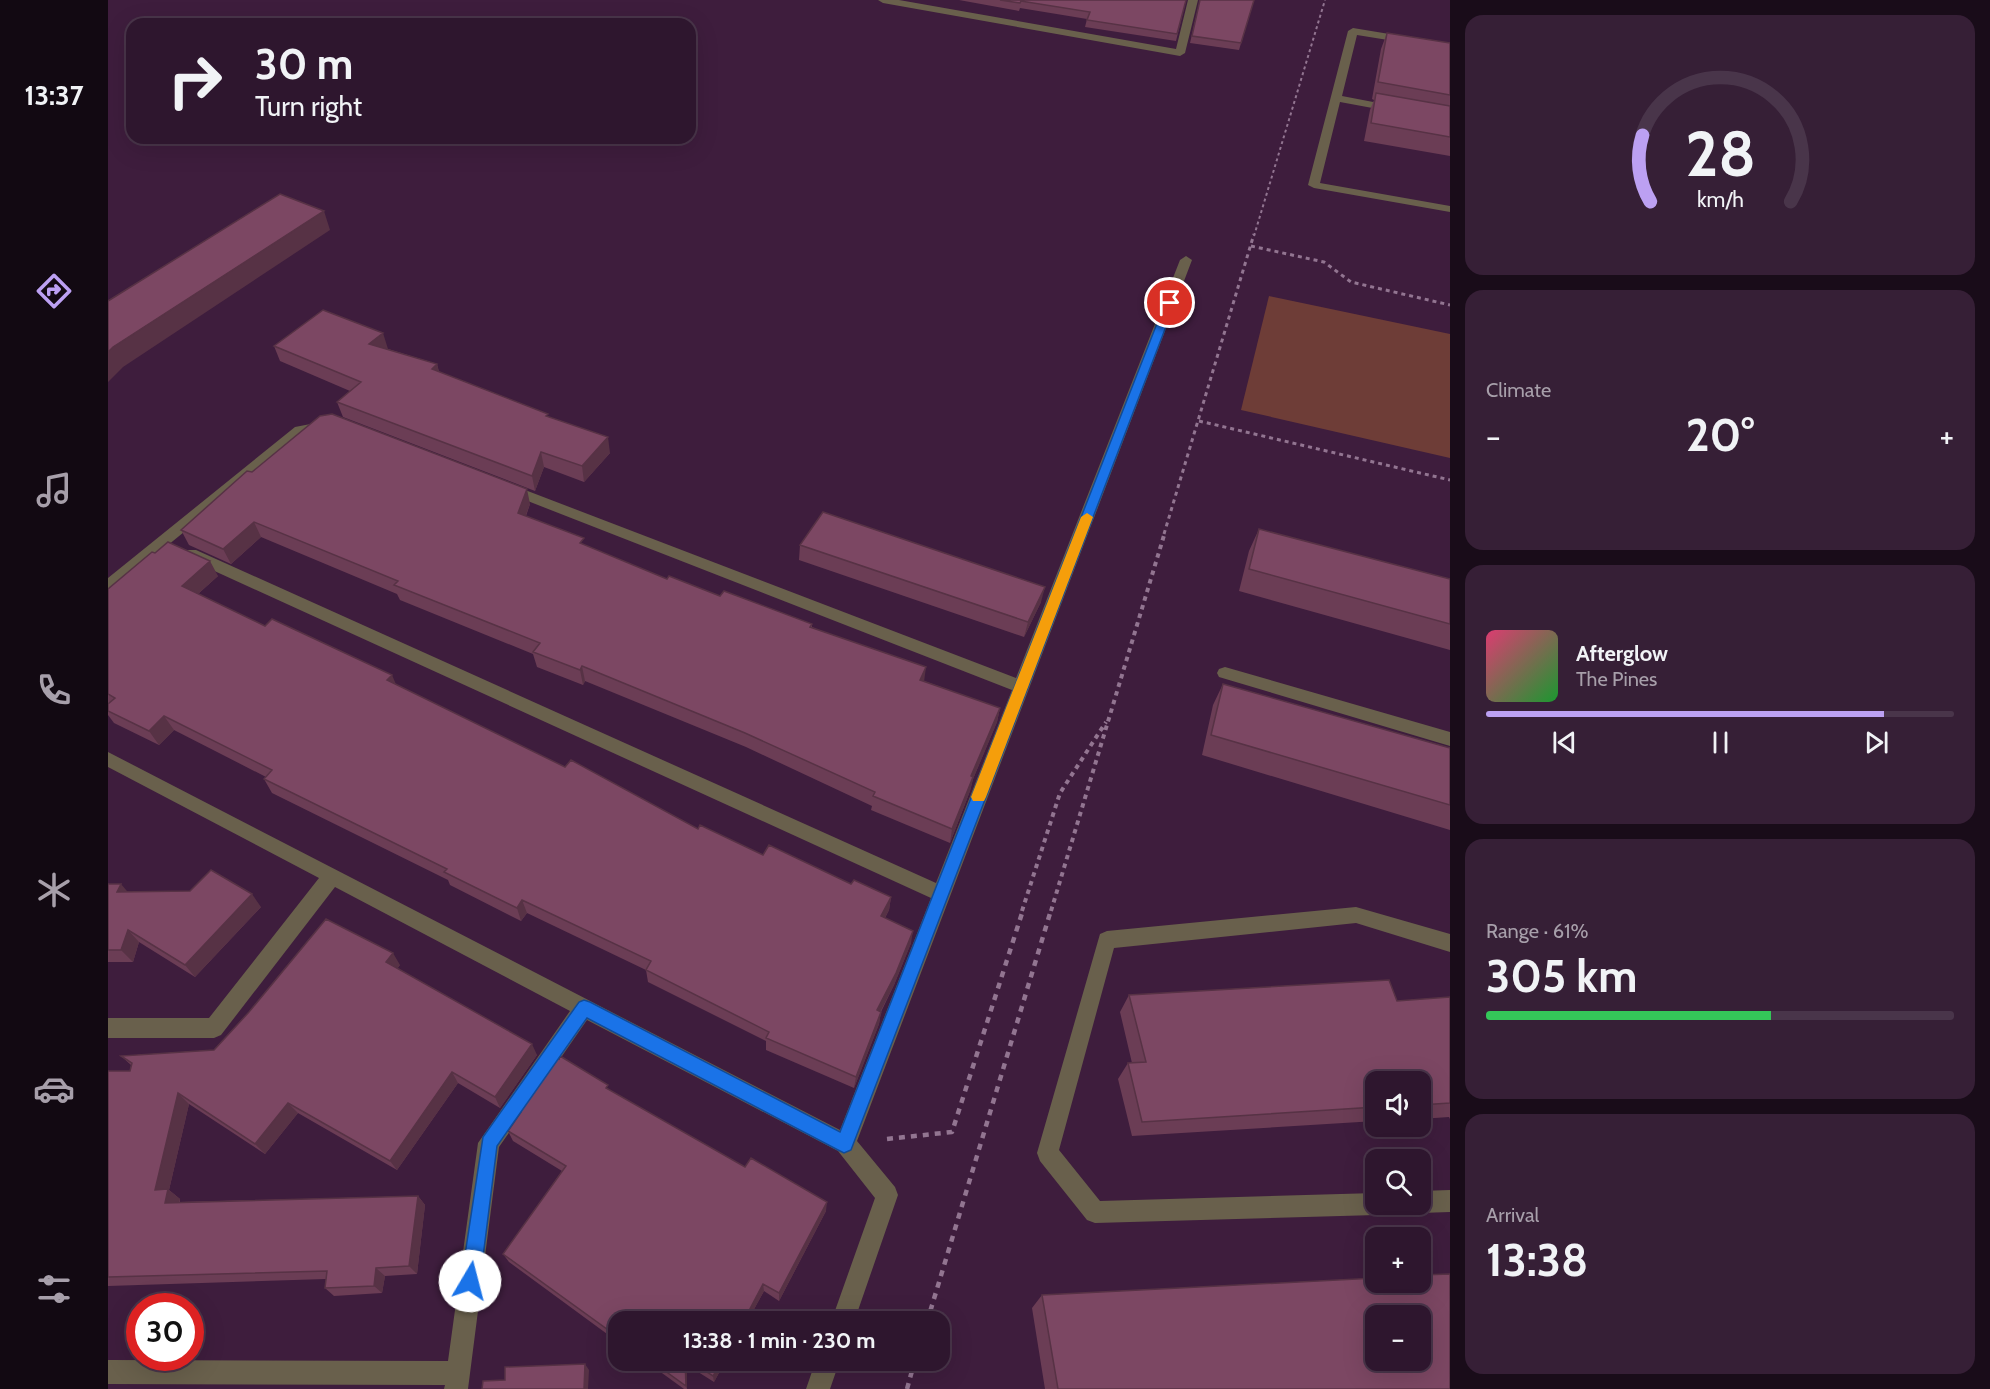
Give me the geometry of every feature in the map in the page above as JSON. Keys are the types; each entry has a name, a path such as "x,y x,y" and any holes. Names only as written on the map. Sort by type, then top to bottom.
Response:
{"street":[{"path":"884,0 1180,53 1194,0"},
{"path":"1450,47 1353,31 1314,185 1450,209"},
{"path":"1336,98 1404,111"},
{"path":"844,1144 1186,260"},
{"path":"108,586 300,430 339,423"},
{"path":"495,483 1021,687"},
{"path":"163,542 941,894"},
{"path":"1225,673 1450,739"},
{"path":"108,759 844,1144 887,1195 846,1311"},
{"path":"108,1028 214,1028 332,876"},
{"path":"1365,1204 1095,1212 1048,1153 1107,940 1356,915 1450,943"},
{"path":"108,1372 457,1381 489,1143 584,1008"},
{"path":"1431,1202 1450,1201"},
{"path":"818,1389 824,1371"}],"path":[{"path":"930,1311 1325,0"},
{"path":"1251,246 1324,262 1351,282 1450,304"},
{"path":"1199,421 1450,480"},
{"path":"844,1144 952,1132 1060,793 1109,718"},
{"path":"907,1389 912,1371"}],"shaded area":[{"path":"1269,296 1450,334 1450,458 1241,410"}],"building":[{"path":"1000,0 1186,0 1177,34 1087,20 1090,12"},
{"path":"1200,0 1254,0 1241,43 1192,36"},
{"path":"1387,33 1450,43 1450,95 1378,82"},
{"path":"1376,93 1450,106 1450,137 1371,123"},
{"path":"280,194 324,211 108,352 108,301"},
{"path":"323,310 383,333 369,344 437,364 432,369 548,414 546,416 608,437 582,466 541,452 532,476 337,402 361,382 274,346"},
{"path":"332,414 527,489 518,513 584,538 580,543 667,579 669,576 720,596 724,591 812,624 810,627 926,667 920,680 1000,708 971,776 973,777 952,829 873,796 875,792 745,733 582,666 580,670 533,652 540,643 394,585 398,581 254,522 223,549 181,530 247,471 252,472 320,416"},
{"path":"823,512 1045,587 1028,622 800,545"},
{"path":"1259,529 1450,579 1450,624 1249,569"},
{"path":"168,542 210,561 182,586 265,626 272,619 392,675 387,680 565,767 571,760 698,829 700,825 763,855 769,845 851,884 854,880 891,897 881,916 913,931 896,973 877,1010 881,1012 856,1077 766,1038 769,1032 646,970 651,961 522,900 517,908 444,872 447,869 264,779 272,770 164,716 149,731 108,711 108,704 115,698 108,694 108,589 152,552 155,553"},
{"path":"1223,684 1450,748 1450,805 1211,735"},
{"path":"211,870 252,894 185,965 128,930 121,950 108,950 108,884 121,884 117,892 190,891"},
{"path":"326,919 393,953 386,962 532,1044 495,1097 452,1072 390,1161 288,1103 255,1144 178,1093 155,1190 168,1189 165,1203 418,1196 409,1266 376,1268 374,1286 325,1288 327,1271 108,1277 108,1071 130,1071 132,1063 121,1056 214,1050 249,1012"},
{"path":"1389,980 1397,1001 1450,997 1450,1103 1431,1104 1431,1071 1365,1071 1365,1108 1142,1122 1128,1063 1146,1062 1129,995"},
{"path":"553,1055 559,1059 560,1056 608,1085 606,1088 745,1167 751,1158 827,1202 779,1293 763,1284 749,1311 608,1311 608,1330 503,1254 566,1166 508,1131 521,1112 516,1109"},
{"path":"1450,1274 1450,1389 1058,1389 1042,1295 1365,1279 1365,1293 1431,1293 1431,1275"},
{"path":"585,1364 584,1389 482,1389 483,1381 505,1380 505,1367"},
{"path":"665,1371 685,1371 686,1386"},
{"path":"705,1371 716,1371 713,1376"}],"slow traffic":[{"path":"979,797 1087,517"}],"route":[{"path":"470,1281 489,1143 584,1008 844,1144 1170,303"}]}
